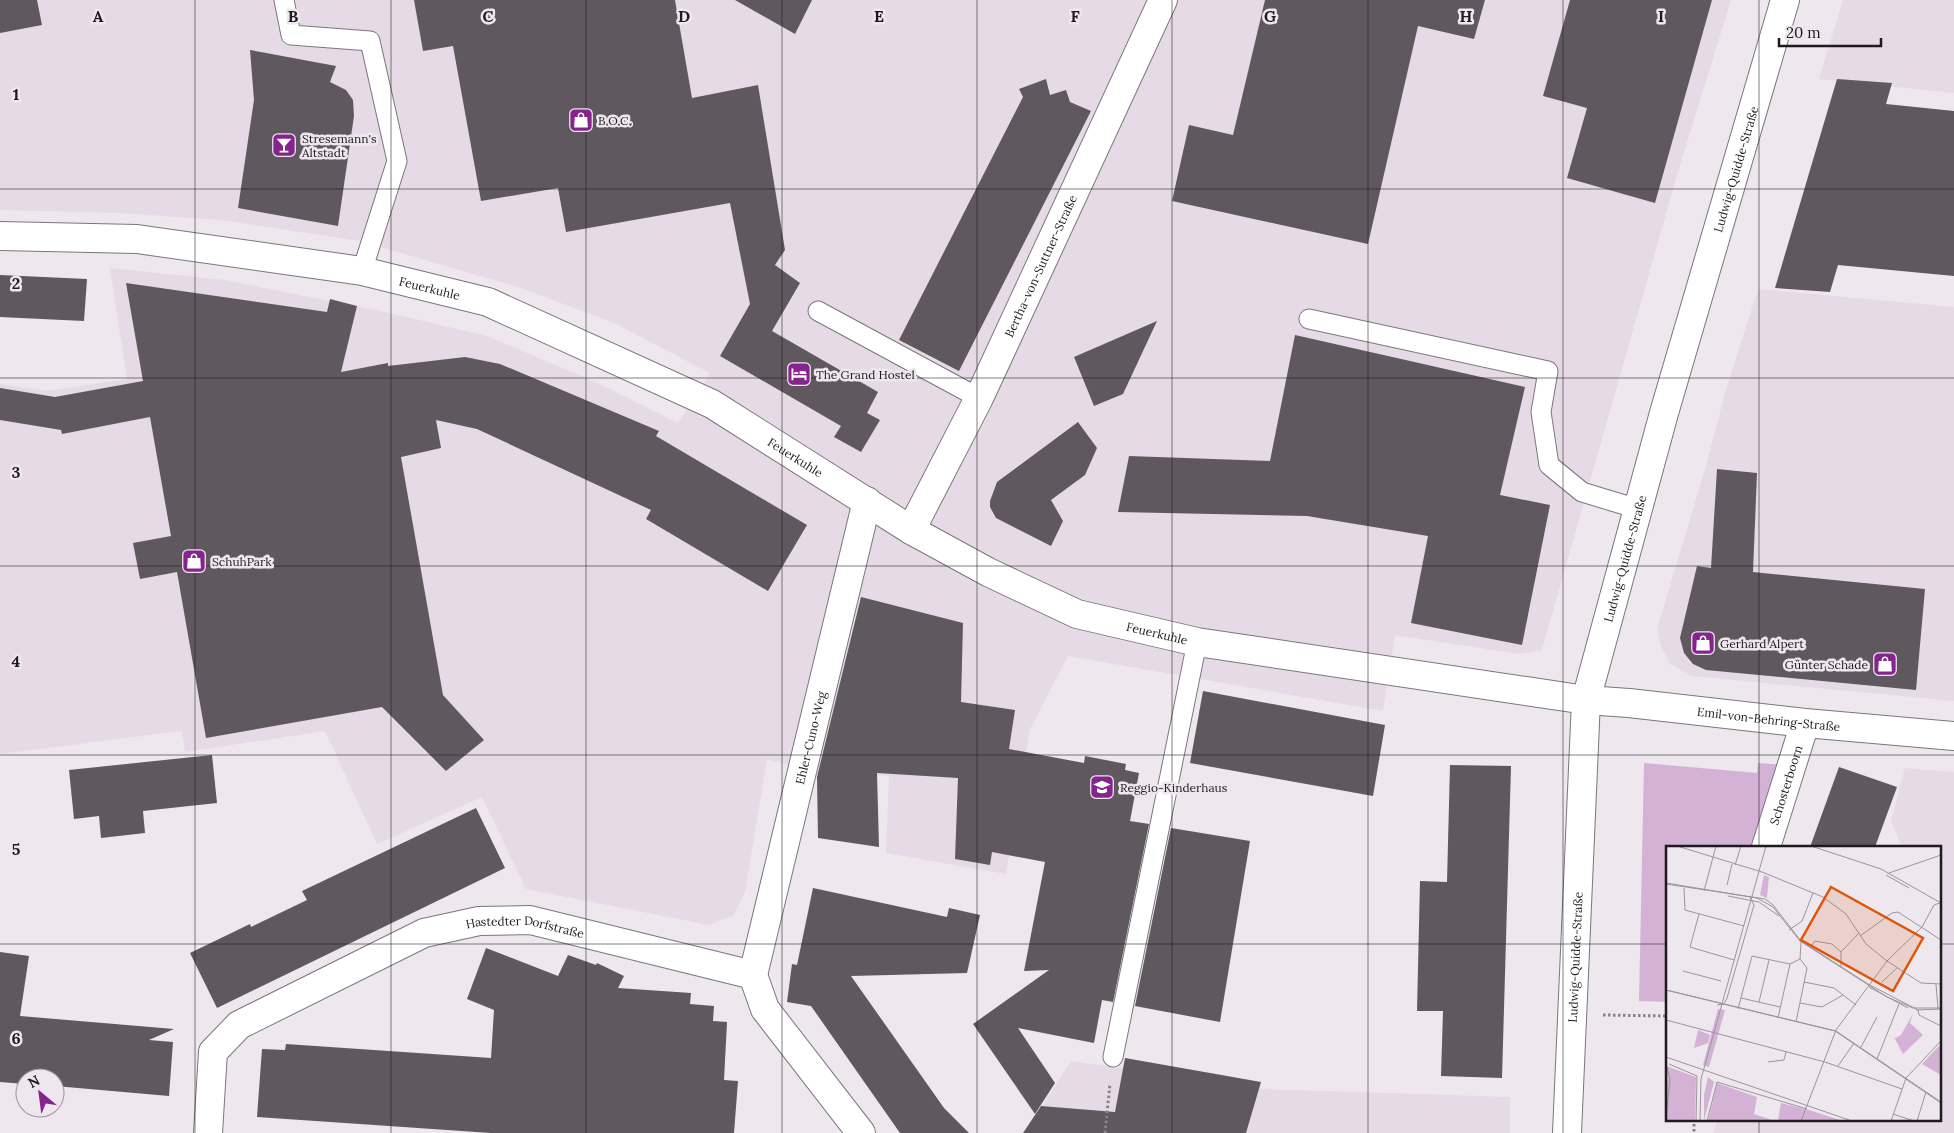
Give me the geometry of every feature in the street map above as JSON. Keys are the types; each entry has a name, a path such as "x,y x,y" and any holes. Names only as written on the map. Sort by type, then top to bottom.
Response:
{"street":[{"name":"Bertha-von-Suttner-Straße","path":"911,530 979,398 1163,0"},
{"name":"Ludwig-Quidde-Straße","path":"1567,1133 1586,700 1664,413 1785,0"},
{"name":"Feuerkuhle","path":"0,236 137,238 362,270 488,302 703,400 911,530 988,572 1077,614 1197,642 1586,700"},
{"name":"Ehler-Cuno-Weg","path":"752,975 867,501"},
{"name":"Emil-von-Behring-Straße","path":"1586,700 1629,703 1805,723 1954,736"},
{"name":"Schosterboorn","path":"1766,846 1805,723"},
{"name":"Hastedter Dorfstraße","path":"208,1133 213,1052 239,1025 424,934 479,921 530,920 752,975"},
{"path":"752,975 765,1010 861,1133"}],"lane":[{"path":"284,0 291,35 370,41 396,161 362,270"},
{"path":"818,311 979,398"},
{"path":"1309,319 1548,371 1542,412 1549,465 1582,492 1638,509"},
{"path":"1113,1057 1197,642"}],"path":[{"path":"1638,1015 1666,1016"},
{"path":"1105,1133 1113,1057"},
{"path":"1694,1120 1694,1133"}],"shaded area":[{"path":"0,0 1731,0 1677,175 1542,650 1519,654 1395,635 1383,711 1068,656 1030,729 1006,874 886,853 889,776 815,772 767,759 745,892 734,915 709,925 526,889 482,797 377,844 325,731 185,752 182,731 0,754 0,384 47,391 127,379 110,268 224,280 385,312 487,336 600,384 678,423 710,373 614,323 518,287 360,241 221,220 119,213 0,210"},
{"path":"1843,0 1954,0 1954,93 1819,79"},
{"path":"1758,289 1954,307 1954,701 1692,676 1670,664 1661,647 1657,629 1706,466 1725,393"},
{"path":"1644,763 1757,773 1758,763 1785,765 1757,846 1666,846 1666,1002 1639,1001"},
{"path":"1905,768 1954,772 1954,1133 1713,1133 1718,1120 1942,1120 1942,846 1902,846 1891,821"},
{"path":"1071,1061 1264,1089 1510,1097 1510,1133 1025,1133"}],"building":[{"path":"0,0 37,0 42,25 0,33"},
{"name":"B.O.C.","path":"414,0 675,0 692,98 758,85 785,250 775,265 800,283 772,331 878,392 867,413 880,420 861,452 834,437 841,426 720,356 750,304 730,203 566,232 558,188 481,201 453,46 423,51"},
{"path":"735,0 812,0 795,34"},
{"path":"1265,0 1485,0 1474,39 1418,26 1368,244 1172,201 1189,125 1233,135"},
{"path":"1570,0 1712,0 1655,203 1567,178 1587,108 1543,96"},
{"path":"250,50 336,66 330,82 346,90 353,100 354,116 338,226 238,208 254,100"},
{"path":"1046,79 1050,95 1066,90 1070,102 1091,111 959,371 899,340 1023,97 1019,89"},
{"path":"1837,79 1892,83 1886,104 1954,111 1954,276 1838,265 1830,292 1775,288"},
{"path":"0,275 87,279 84,321 0,317"},
{"path":"126,283 327,312 330,299 357,306 341,372 388,363 388,366 465,357 500,364 659,431 656,436 807,525 768,591 646,519 651,510 477,429 436,420 441,448 401,457 443,695 484,740 446,771 382,707 206,738 177,572 140,579 133,543 171,536 150,417 62,434 61,430 0,420 0,388 55,397 143,381"},
{"path":"1157,321 1123,394 1094,406 1074,357"},
{"path":"1295,335 1525,387 1500,495 1550,505 1522,645 1411,623 1428,536 1307,516 1118,512 1129,456 1270,461"},
{"path":"1078,422 1097,448 1085,475 1051,500 1063,521 1051,546 996,518 990,507 990,501 997,482"},
{"path":"1717,469 1757,473 1753,572 1925,589 1916,690 1706,670 1693,664 1684,653 1680,638 1697,566 1711,568"},
{"path":"861,597 963,623 961,702 1015,710 1009,749 1084,763 1085,756 1126,764 1125,770 1139,773 1130,821 1149,824 1113,1002 1102,1000 1094,1043 1018,1028 1055,1083 1035,1114 973,1024 1049,970 1024,971 1045,862 992,852 990,865 955,859 958,778 877,773 879,847 818,838 817,777"},
{"path":"1203,691 1385,725 1373,796 1190,763"},
{"path":"212,755 217,803 143,811 145,833 101,838 99,816 74,819 69,770"},
{"path":"1450,765 1511,766 1502,1078 1441,1076 1443,1011 1417,1011 1420,881 1447,882"},
{"path":"1839,767 1897,787 1875,846 1810,846"},
{"path":"476,808 505,868 217,1008 190,953 250,924 251,927 307,900 302,891"},
{"path":"1171,828 1250,841 1220,1022 1135,1006"},
{"path":"813,888 947,917 949,908 980,915 967,973 851,976 944,1108 969,1133 900,1133 811,1006 787,1002 792,964 797,965"},
{"path":"486,948 558,976 568,955 596,965 597,963 624,976 618,988 691,993 690,1004 714,1006 713,1021 727,1022 724,1080 738,1081 734,1133 491,1133 257,1117 262,1049 285,1050 286,1044 491,1058 494,1010 467,999"},
{"path":"0,952 29,956 20,1016 174,1029 149,1040 173,1042 169,1096 65,1087 65,1068 15,1068 15,1083 0,1082"},
{"path":"1125,1058 1261,1082 1246,1133 1023,1133 1041,1106 1115,1112"}],"place":[{"name":"B.O.C.","path":"581,120"},
{"name":"Stresemann's Altstadt","path":"284,145"},
{"name":"The Grand Hostel","path":"799,374"},
{"name":"SchuhPark","path":"194,561"},
{"name":"Gerhard Alpert","path":"1703,643"},
{"name":"Günter Schade","path":"1885,664"},
{"name":"Reggio-Kinderhaus","path":"1102,787"}]}
